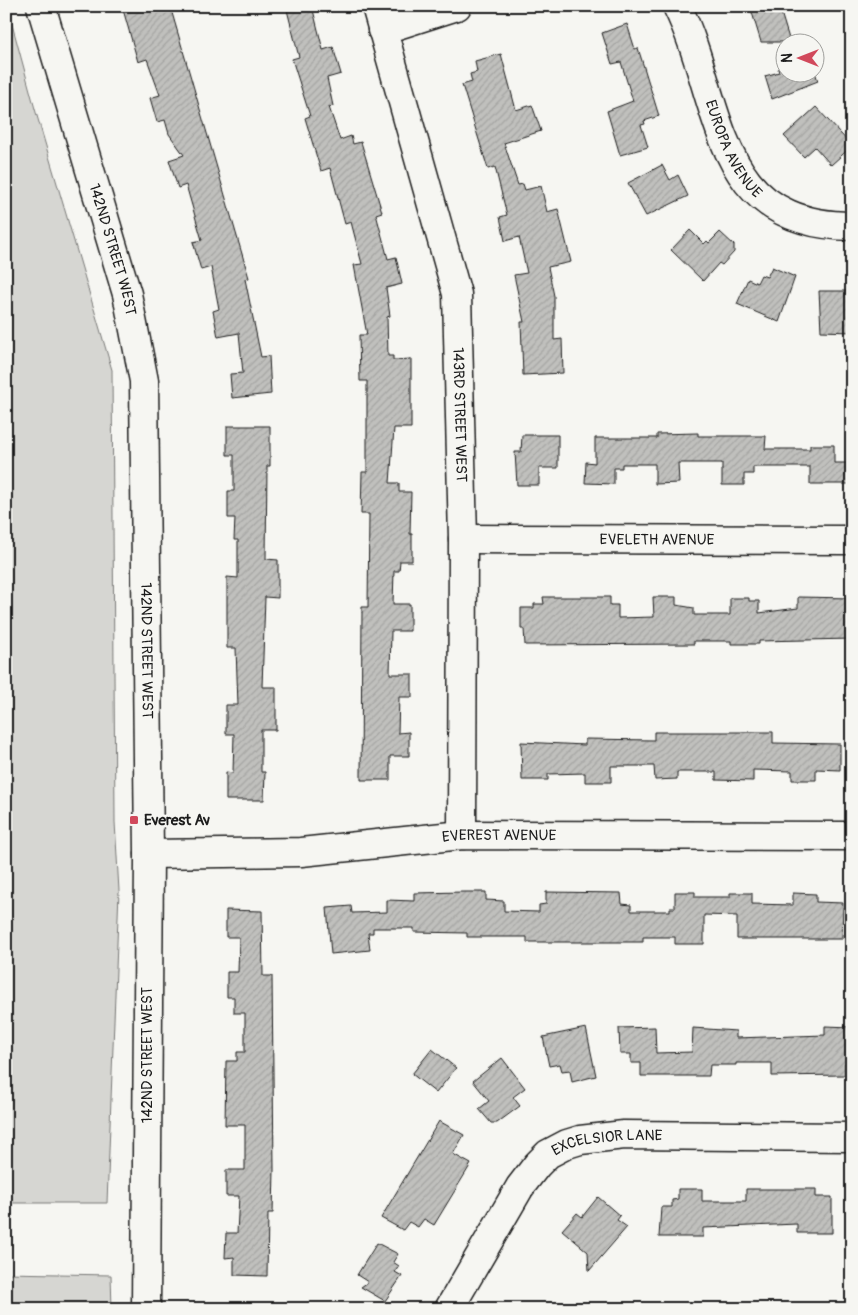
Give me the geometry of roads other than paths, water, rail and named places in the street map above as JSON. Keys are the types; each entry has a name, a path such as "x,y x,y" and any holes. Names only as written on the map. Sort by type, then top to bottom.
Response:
{"street":[{"name":"142ND STREET WEST","path":"41,6 127,294 144,381 149,854 146,1309"},
{"path":"378,18 457,6"},
{"name":"EUROPA AVENUE","path":"677,6 728,154 748,184 774,206 796,218 816,224 852,226"},
{"name":"143RD STREET WEST","path":"378,18 457,294 462,539 462,835"},
{"name":"EVELETH AVENUE","path":"462,539 852,540"},
{"name":"EVEREST AVENUE","path":"149,854 300,852 462,835 852,836"},
{"name":"EXCELSIOR LANE","path":"450,1309 520,1187 536,1165 548,1154 568,1144 580,1140 624,1135 852,1137"}],"place":[{"name":"Everest Av","path":"134,820"}]}
